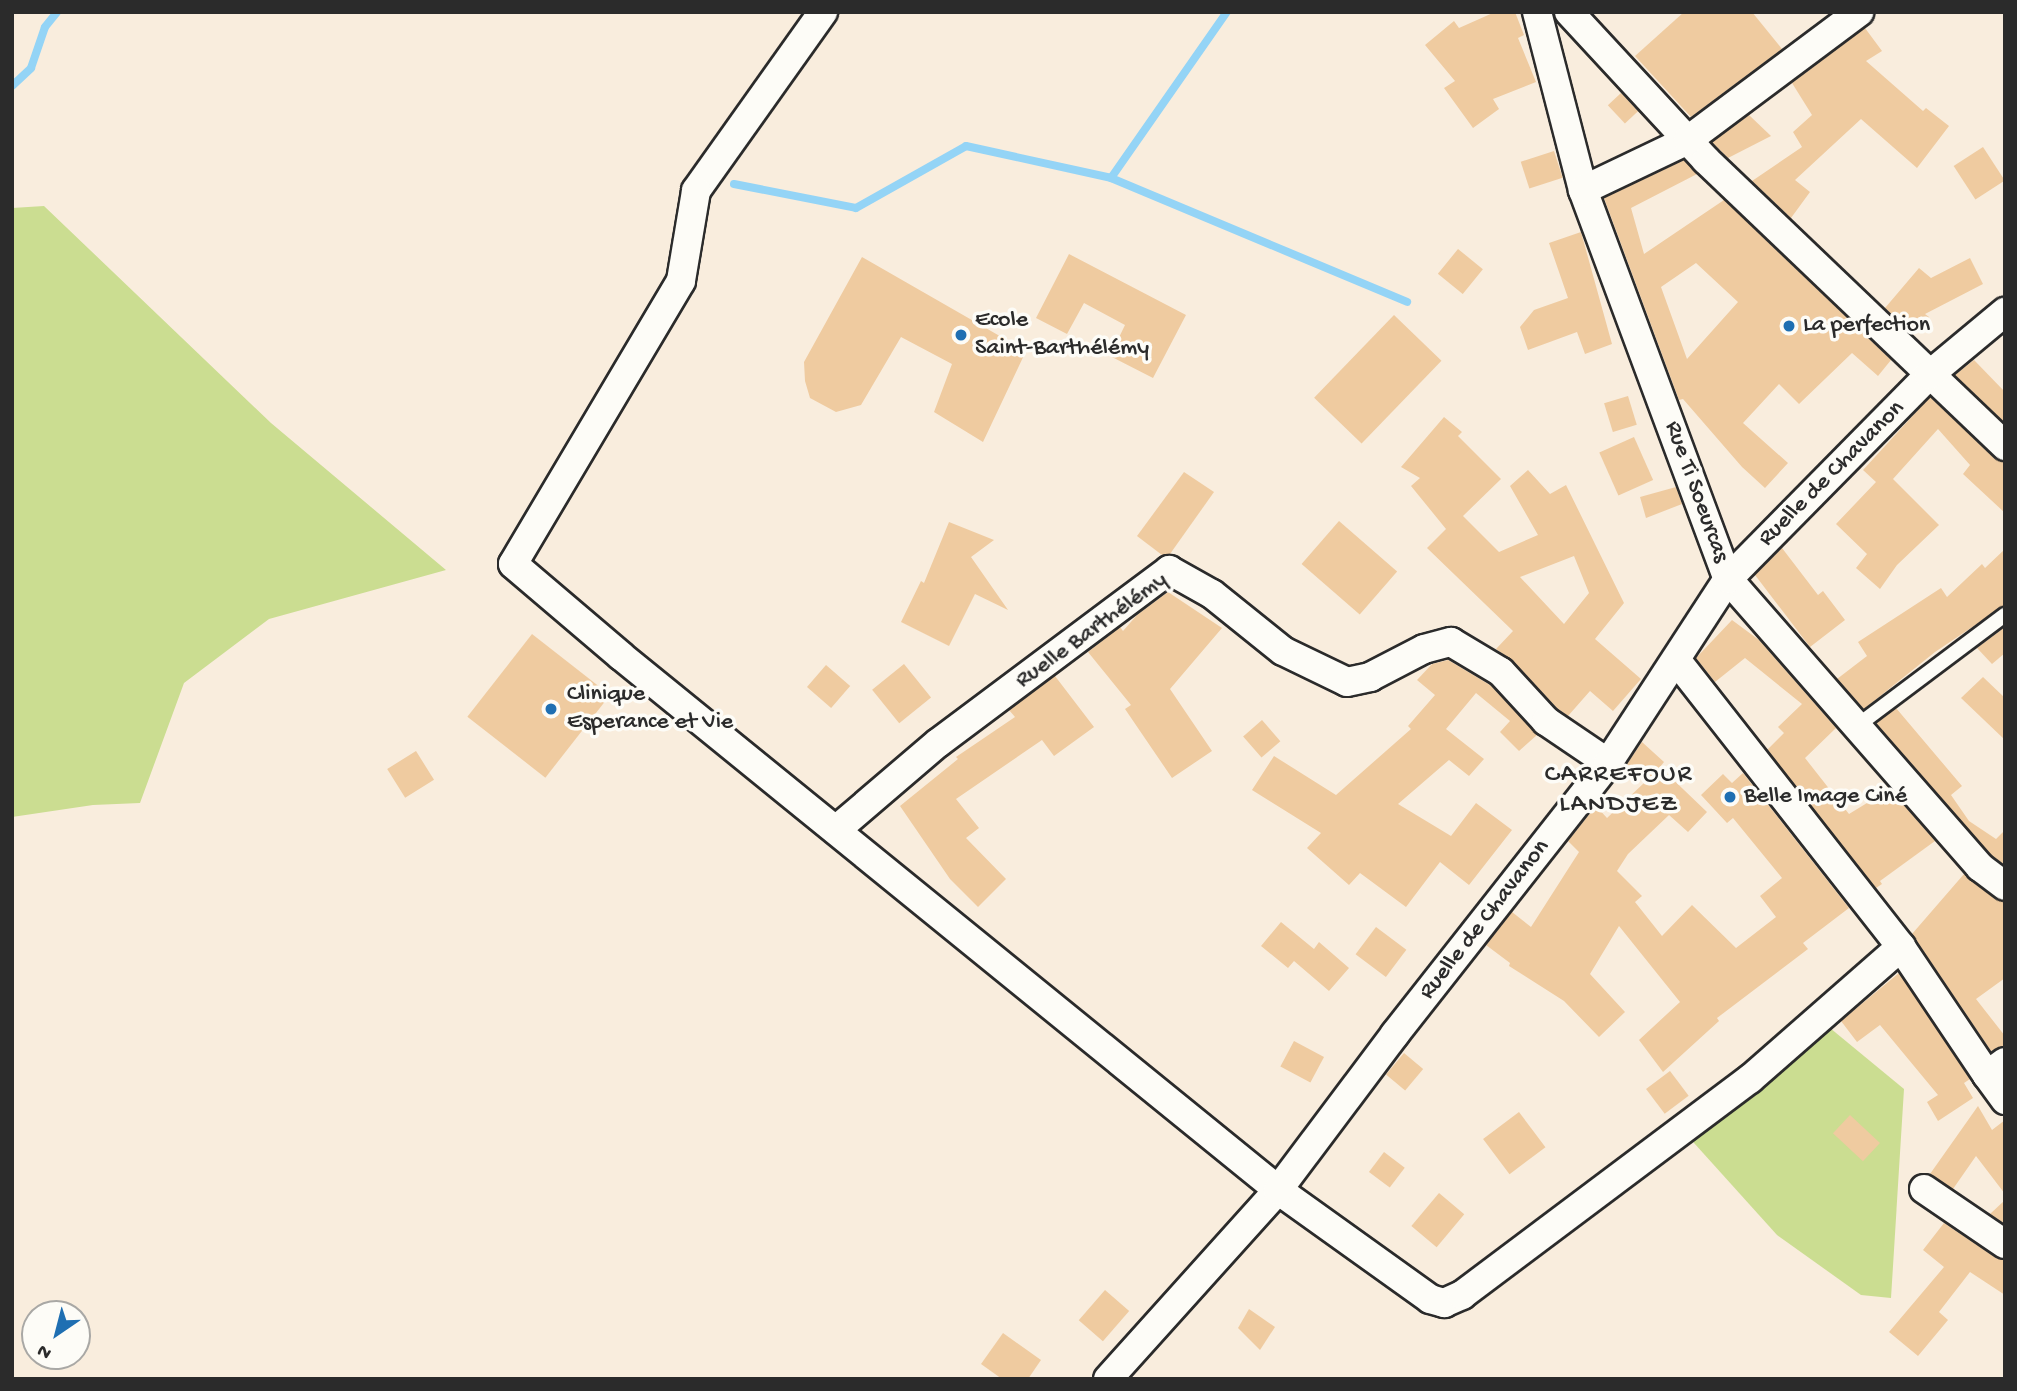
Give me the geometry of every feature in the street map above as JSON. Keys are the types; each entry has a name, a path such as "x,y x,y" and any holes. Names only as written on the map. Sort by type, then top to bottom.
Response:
{"street":[{"path":"823,12 696,191 681,281 513,564 1279,1190 1430,1299 1444,1303 1483,1279 1750,1079 1901,947"},
{"name":"Rue Ti Soeurcas","path":"1537,12 1583,190 1728,579 1980,867 2005,886"},
{"path":"1569,12 1688,140 2005,446"},
{"path":"1583,190 1688,140 1859,12"},
{"name":"Ruelle de Chavanon","path":"1108,1379 1279,1190 1395,1034 1608,763 1728,579 1929,375 2005,312"},
{"name":"Ruelle Barthélémy","path":"836,830 938,743 1170,570 1212,594 1283,651 1347,682 1370,677 1424,649 1451,642 1501,672 1546,721 1608,763"},
{"path":"1677,661 1996,1068 2005,1100"},
{"path":"1924,1189 2005,1244"}],"lane":[{"path":"1857,726 2005,615"}],"green space":[{"path":"44,206 271,423 446,570 269,619 184,683 140,803 93,805 12,817 12,208"},
{"path":"1830,1028 1904,1089 1891,1298 1861,1295 1777,1235 1685,1133"}],"building":[{"path":"1495,12 1515,12 1524,35 1518,38 1536,82 1493,99 1499,109 1473,128 1444,88 1455,81 1425,45 1454,21 1459,28"},
{"path":"1684,12 1752,12 1782,49 1691,117 1635,56"},
{"path":"1865,28 1882,51 1866,61 1923,111 1926,108 1949,126 1917,168 1861,119 1795,180 1810,192 1791,218 1752,181 1802,147 1793,132 1812,115 1792,83"},
{"path":"1621,93 1638,111 1625,124 1608,105"},
{"path":"1749,115 1771,136 1728,158 1712,142"},
{"path":"1983,147 2005,181 1975,200 1954,166"},
{"path":"1554,151 1563,178 1529,188 1521,162"},
{"path":"1684,160 1697,174 1631,208 1644,254 1724,200 1891,360 1878,376 1852,353 1799,404 1779,384 1743,423 1788,463 1765,488 1742,467 1683,399 1679,400 1604,198","holes":["1696,263 1738,302 1687,359 1661,287"]},
{"path":"1581,232 1612,344 1585,354 1577,332 1528,350 1520,327 1534,310 1568,298 1549,243"},
{"path":"1458,249 1483,269 1463,294 1438,274"},
{"path":"1069,254 1186,315 1153,378 1110,356 1125,325 1084,303 1067,334 1036,318"},
{"path":"862,257 1026,351 983,442 934,412 952,364 901,337 861,405 836,412 810,398 805,381 804,362"},
{"path":"1970,258 1983,284 1925,314 1929,317 1913,335 1885,308 1919,268 1931,278"},
{"path":"1394,315 1441,361 1362,444 1314,398"},
{"path":"1974,360 2005,392 2005,423 1955,375"},
{"path":"1628,396 1637,425 1613,432 1604,403"},
{"path":"1930,397 1994,458 2005,462 2005,513 1963,474 1970,465 1938,429 1893,479 1939,525 1897,565 1880,589 1856,568 1867,554 1836,524 1876,482 1863,470"},
{"path":"1444,417 1462,432 1458,436 1501,479 1463,516 1499,552 1538,535 1510,486 1528,470 1550,494 1566,485 1624,603 1595,639 1641,679 1613,711 1590,691 1568,716 1557,708 1513,661 1496,649 1513,631 1427,548 1446,529 1411,486 1420,478 1401,467","holes":["1574,556 1589,593 1564,624 1520,577"]},
{"path":"1634,437 1653,480 1618,495 1599,452"},
{"path":"1184,472 1214,492 1170,554 1162,555 1137,536"},
{"path":"1676,487 1682,504 1646,518 1640,497"},
{"path":"1339,521 1397,572 1360,615 1302,564"},
{"path":"949,522 994,540 971,557 1008,610 975,594 949,646 901,622 921,581 924,583"},
{"path":"1782,548 1818,595 1823,591 1845,620 1810,647 1755,575"},
{"path":"2005,549 2005,605 1935,652 1864,709 1837,679 1867,656 1858,642 1941,588 1947,597 1982,564 1985,568"},
{"path":"1168,592 1222,628 1170,689 1212,751 1172,778 1125,709 1131,705 1088,652 1120,627 1123,631 1137,615"},
{"path":"1732,620 1759,640 1836,728 1805,758 1849,814 1890,789 1935,841 1880,881 1882,884 1876,888 1767,750 1784,733 1778,727 1802,704 1745,658 1715,682 1696,658"},
{"path":"2005,627 2005,653 1992,664 1977,648"},
{"path":"532,634 610,695 545,778 467,717"},
{"path":"1448,660 1490,685 1537,735 1519,751 1500,732 1510,721 1476,693 1446,729 1484,759 1469,776 1449,760 1398,804 1451,836 1476,803 1512,830 1469,885 1440,862 1406,907 1360,873 1349,885 1307,848 1321,833 1252,790 1274,756 1336,795 1411,729 1408,726 1435,695 1417,680 1432,664"},
{"path":"904,664 931,697 899,723 872,690"},
{"path":"826,665 850,686 831,708 807,687"},
{"path":"1055,676 1094,727 1054,756 1042,740 956,799 979,828 966,838 1006,879 978,907 950,879 900,806 958,759 956,757 1015,717 1009,710"},
{"path":"1983,677 2005,698 2005,740 1961,698"},
{"path":"1896,708 1962,786 1951,795 1969,821 1996,839 2005,830 2005,865 1991,855 1876,723"},
{"path":"1262,720 1280,741 1262,758 1243,736"},
{"path":"1642,742 1664,762 1660,767 1707,812 1688,832 1669,815 1628,854 1617,871 1642,896 1635,902 1662,936 1692,905 1736,948 1776,917 1760,896 1782,878 1733,818 1727,823 1701,795 1723,774 1732,783 1743,773 1849,908 1803,943 1808,949 1717,1018 1719,1021 1663,1072 1639,1040 1680,1002 1619,926 1590,974 1625,1012 1599,1037 1564,1001 1509,966 1510,963 1486,945 1512,912 1531,927 1579,852 1568,841 1596,806 1607,818 1645,782 1627,764"},
{"path":"416,751 434,780 405,798 387,769"},
{"path":"1964,874 1995,899 2005,902 2005,978 1976,999 2005,1036 2005,1046 1991,1051 1912,934"},
{"path":"1281,922 1314,949 1319,942 1349,968 1329,991 1294,961 1288,968 1261,946"},
{"path":"1376,927 1406,950 1386,977 1356,954"},
{"path":"1899,973 1970,1079 1964,1083 1973,1098 1938,1121 1927,1102 1938,1095 1880,1025 1857,1042 1841,1021"},
{"path":"1294,1041 1324,1057 1310,1083 1280,1067"},
{"path":"1404,1053 1423,1069 1405,1091 1386,1074"},
{"path":"1670,1071 1689,1096 1665,1114 1646,1089"},
{"path":"1978,1106 1992,1130 2005,1120 2005,1194 1976,1156 1953,1189 1930,1174"},
{"path":"1519,1112 1545,1147 1510,1174 1483,1139"},
{"path":"1850,1115 1880,1143 1863,1161 1833,1133"},
{"path":"1384,1152 1405,1168 1390,1188 1369,1172"},
{"path":"1439,1193 1464,1214 1437,1247 1411,1226"},
{"path":"2005,1200 2005,1224 1990,1214"},
{"path":"1944,1223 1996,1258 2005,1260 2005,1295 1970,1272 1939,1312 1948,1320 1918,1356 1889,1332 1944,1267 1923,1250"},
{"path":"1105,1290 1129,1311 1103,1341 1079,1320"},
{"path":"1249,1309 1275,1327 1260,1350 1238,1328"},
{"path":"1003,1333 1041,1360 1028,1379 1002,1379 981,1364"}],"waterway":[{"path":"12,86 31,68 45,27 57,12"},
{"path":"1111,178 1227,12"},
{"path":"734,184 856,208 966,146 1111,178 1407,302"}],"place":[{"name":"La perfection","path":"1789,326"},
{"name":"Ecole Saint-Barthélémy","path":"961,335"},
{"name":"Clinique Esperance et Vie","path":"551,709"},
{"name":"Belle Image Ciné","path":"1730,797"}],"district":[{"name":"CARREFOUR LANDJEZ","path":"1619,791"}]}
